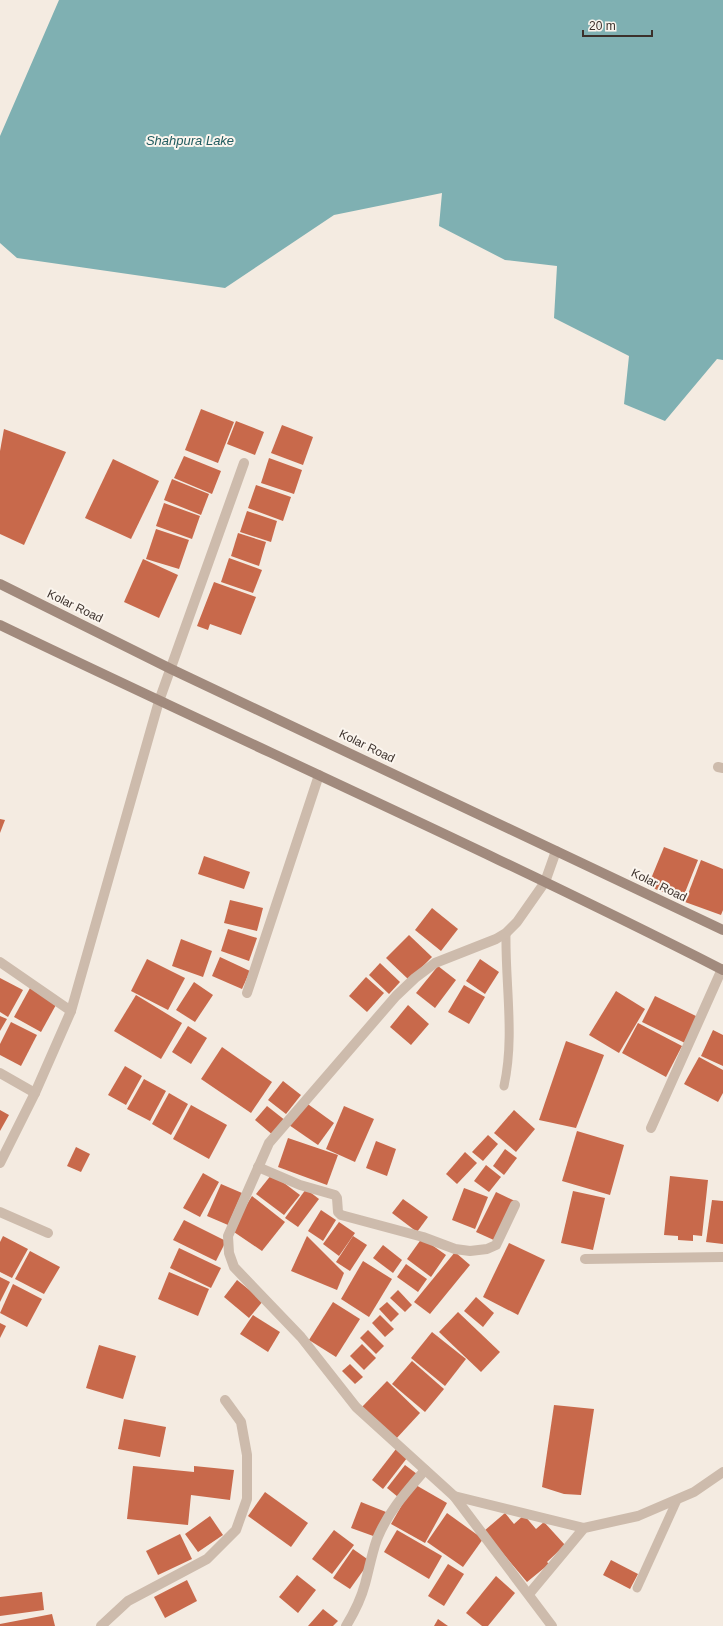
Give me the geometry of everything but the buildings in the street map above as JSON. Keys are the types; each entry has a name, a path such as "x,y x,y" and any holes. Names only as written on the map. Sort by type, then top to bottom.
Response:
{"main road":[{"name":"Kolar Road","path":"0,584 171,669 346,750 723,930"},
{"path":"0,625 545,882 722,970"}],"street":[{"path":"0,1163 35,1093 71,1011 159,701 244,463"},
{"path":"248,993 319,776"},
{"path":"552,1626 454,1496 356,1407 301,1337 234,1267 229,1253 228,1236 269,1143 401,991 415,978 435,963 496,939 506,933 517,922 545,882 556,851"},
{"path":"0,962 71,1011"},
{"path":"651,1128 722,970"},
{"path":"0,1073 35,1093"},
{"path":"258,1167 300,1184 335,1195 337,1198 338,1212 341,1215 423,1237 462,1250 470,1251 487,1249 496,1245 515,1205"},
{"path":"0,1212 48,1233"},
{"path":"585,1259 723,1257"},
{"path":"101,1626 128,1601 206,1559 236,1530 247,1499 247,1455 241,1422 225,1400"},
{"path":"346,1626 356,1608 365,1586 377,1540 388,1516 402,1496 425,1470"},
{"path":"454,1496 584,1528 638,1516 694,1492 723,1472"},
{"path":"529,1594 584,1528"}],"lane":[{"path":"504,1086 509,1065 510,1041 506,933"},
{"path":"637,1588 677,1500"}],"water":[{"name":"Shahpura Lake","path":"59,0 723,0 723,360 717,359 665,421 624,404 629,356 554,318 557,266 505,260 439,226 442,193 334,215 225,288 17,258 0,243 0,136"}]}
